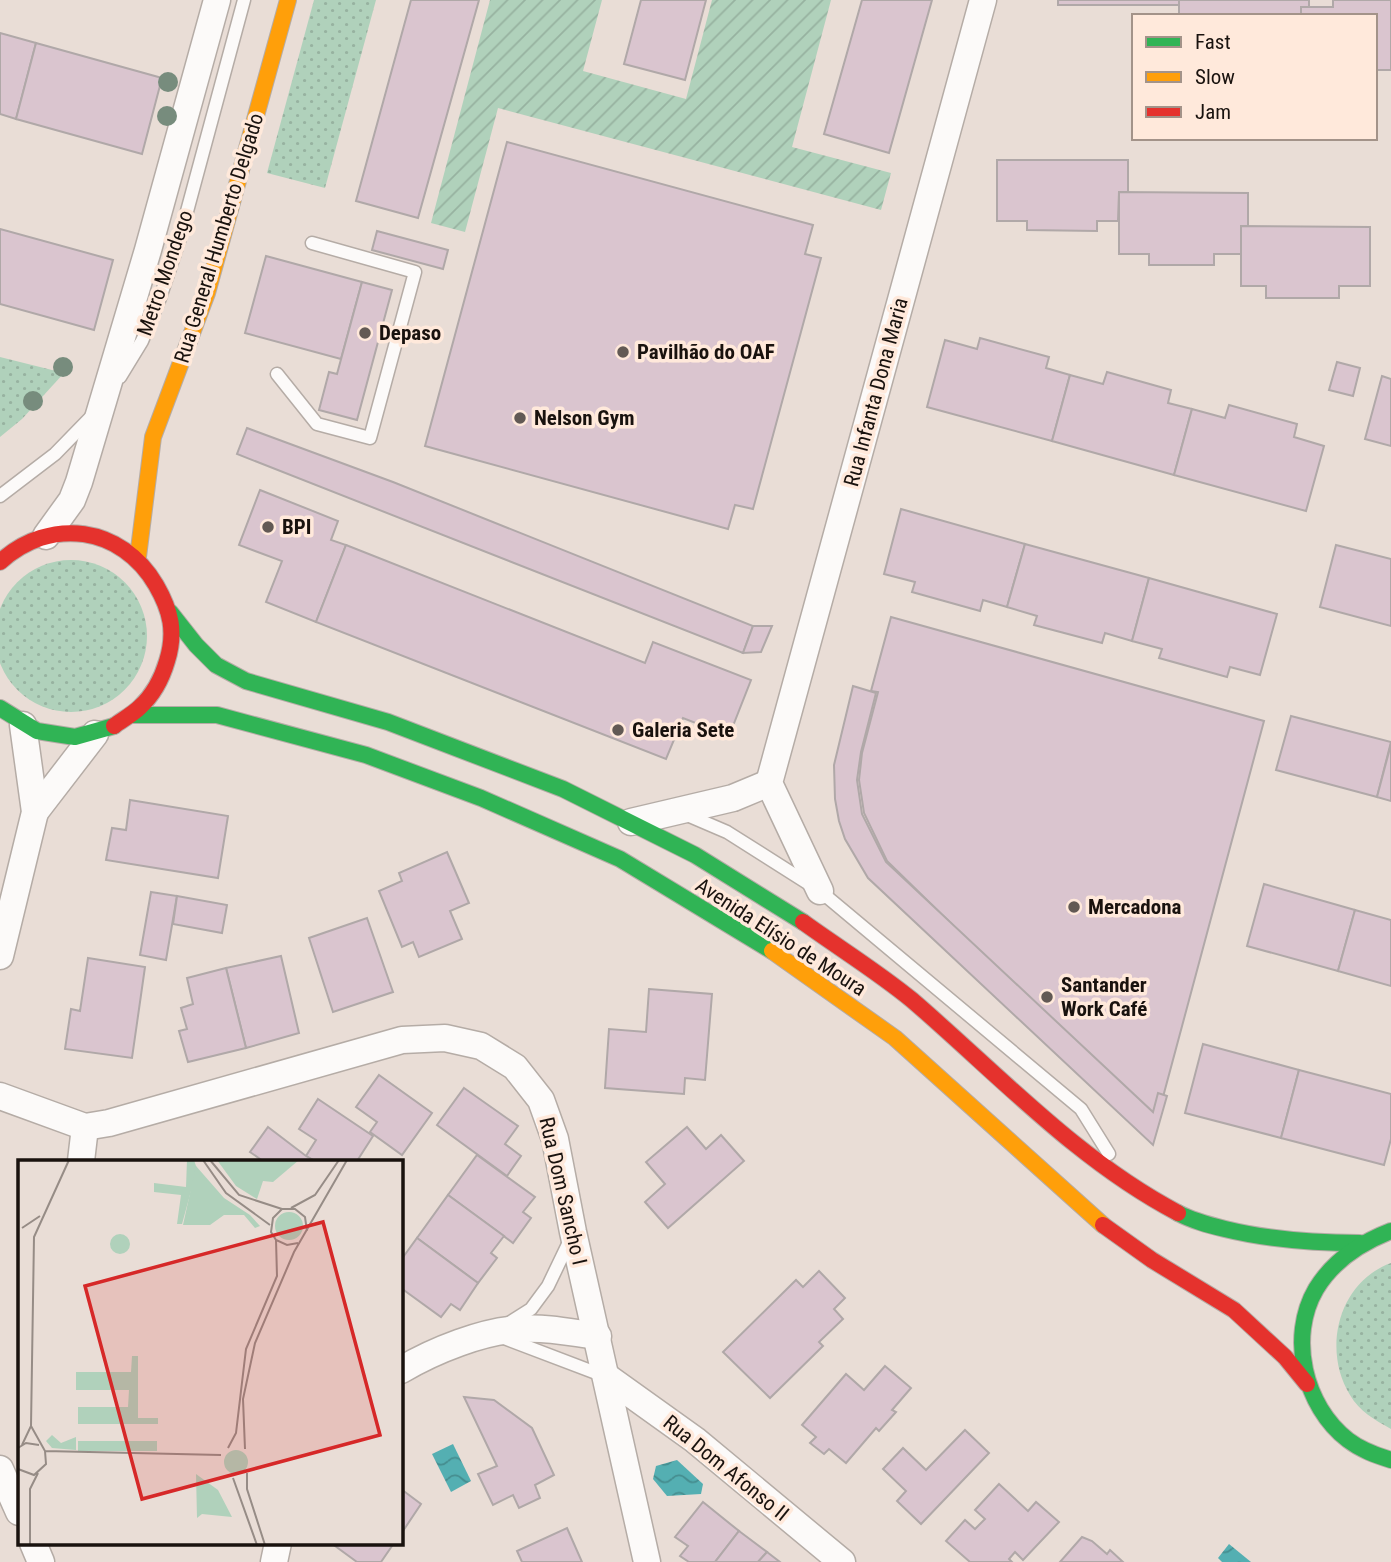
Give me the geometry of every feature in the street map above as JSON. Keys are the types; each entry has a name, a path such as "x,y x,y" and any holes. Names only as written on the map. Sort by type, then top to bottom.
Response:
{"main road":[{"name":"Rua General Humberto Delgado","path":"138,558 153,437 207,293 288,0"},
{"path":"0,562 23,545 46,536 72,533 94,536 117,544 138,558 158,583 170,612 172,635 162,680 149,699 118,725 95,734 58,736 23,725 0,708"},
{"name":"Avenida Elísio de Moura","path":"170,612 216,665 246,681 363,714 436,739 563,789 631,822 742,883 857,960 909,999 1095,1161 1130,1187 1191,1220 1261,1238 1310,1243 1360,1243"},
{"name":"Avenida Elísio de Moura","path":"133,715 217,715 366,755 481,798 620,859 768,948 895,1038 1102,1224 1152,1260 1234,1310 1261,1333 1307,1384"},
{"path":"1382,1475 1331,1424 1318,1406 1307,1384 1301,1344 1309,1304 1329,1269 1360,1243 1390,1230"},
{"path":"1348,1441 1391,1460"}],"street":[{"path":"46,536 72,500 102,406 217,0"},
{"name":"Rua Infanta Dona Maria","path":"769,783 984,0"},
{"path":"0,956 35,812 23,725"},
{"path":"35,812 95,734"},
{"path":"631,822 733,798 769,783 820,891"},
{"name":"Rua Dom Sancho I","path":"0,1096 85,1127 109,1124 402,1040 444,1038 481,1046 515,1067 541,1100 555,1139 647,1562"},
{"path":"81,1160 85,1127"},
{"path":"402,1369 431,1352 519,1329 542,1328 598,1336"},
{"name":"Rua Dom Afonso II","path":"607,1377 695,1440 842,1562"},
{"path":"0,1469 18,1510"},
{"path":"33,1544 41,1562"},
{"path":"274,1562 278,1544"}],"lane":[{"name":"Metro Mondego","path":"0,496 55,454 102,406 142,341 179,241 244,0"},
{"path":"278,374 317,424 370,438 415,272 312,243"},
{"path":"679,811 727,832 820,891 1081,1109 1130,1187"},
{"path":"494,1334 531,1309 548,1286 573,1231"},
{"path":"494,1334 607,1377"}],"green space":[{"path":"314,0 376,0 325,188 267,173"},
{"path":"490,0 602,0 583,71 686,99 712,0 831,0 792,147 891,173 881,210 498,108 465,232 431,223"},
{"path":"0,357 64,373 22,419 0,437"},
{"path":"56,562 86,562 113,573 134,594 145,621 145,651 134,678 113,699 86,710 56,710 29,699 8,678 -1,658 -1,614 8,594 29,573"},
{"path":"1391,1263 1391,1429 1373,1419 1350,1395 1337,1358 1337,1338 1347,1301 1358,1285 1373,1272"}],"water":[{"path":"453,1444 471,1481 451,1492 432,1454"},
{"path":"677,1460 703,1484 701,1494 667,1496 653,1479 656,1466"},
{"path":"1229,1544 1251,1562 1222,1562 1218,1558"}],"building":[{"path":"411,0 479,0 418,218 356,201"},
{"path":"641,0 706,0 685,80 624,64"},
{"path":"862,0 932,0 889,153 824,134"},
{"path":"1058,0 1179,0 1179,5 1058,5"},
{"path":"1179,0 1309,0 1309,7 1301,7 1301,14 1179,14"},
{"path":"1333,0 1391,0 1391,70 1377,70 1377,14 1301,14 1301,7 1333,7"},
{"path":"0,33 36,43 16,119 0,114"},
{"path":"36,43 162,78 142,154 16,119"},
{"name":"Pavilhão do OAF","path":"507,142 813,225 805,254 821,258 753,509 735,505 728,529 425,446"},
{"path":"997,160 1128,160 1128,192 1119,192 1118,221 1097,221 1097,231 1027,230 1027,221 997,221"},
{"path":"1119,192 1248,193 1248,226 1241,226 1241,254 1214,254 1214,265 1149,265 1149,254 1119,254"},
{"path":"1241,226 1370,227 1370,286 1339,286 1339,298 1266,298 1266,286 1241,286"},
{"path":"0,229 113,260 94,330 0,304"},
{"path":"377,231 448,250 443,269 372,250"},
{"path":"266,256 362,282 341,359 245,333"},
{"name":"Depaso","path":"362,282 392,290 357,420 319,410 329,372 337,374"},
{"path":"980,338 1049,357 1046,368 1070,375 1052,441 927,407 945,340 977,349"},
{"path":"1337,362 1360,368 1353,396 1329,390"},
{"path":"1107,372 1171,390 1168,403 1192,409 1174,475 1052,441 1070,375 1103,384"},
{"path":"1382,376 1391,379 1391,446 1365,439"},
{"path":"1229,405 1297,424 1294,437 1324,446 1306,511 1174,475 1192,409 1225,418"},
{"path":"247,428 393,482 753,626 743,653 237,454"},
{"path":"260,490 338,521 331,540 346,545 316,622 266,602 282,561 239,545"},
{"path":"901,509 1025,544 1007,607 983,600 980,611 912,592 915,582 884,574"},
{"path":"1025,544 1149,578 1132,641 1105,633 1102,643 1034,625 1037,616 1007,607"},
{"path":"346,545 645,663 653,642 751,680 729,736 683,718 666,759 316,622"},
{"path":"1336,545 1391,559 1391,626 1320,607"},
{"path":"1149,578 1277,614 1260,675 1230,667 1227,677 1159,658 1162,649 1132,641"},
{"name":"Mercadona","path":"891,617 1264,721 1156,1123 887,861 864,813 859,780 862,753 878,692 871,691"},
{"path":"753,626 772,626 761,652 743,653"},
{"path":"853,686 876,693 857,780 862,814 886,862 1153,1112 1158,1093 1167,1096 1153,1145 868,878 845,839 835,799 834,765"},
{"path":"1291,716 1391,742 1377,797 1276,770"},
{"path":"1391,744 1391,801 1377,797"},
{"path":"130,800 228,816 218,878 106,860 112,828 126,830"},
{"path":"447,852 469,903 450,911 462,939 419,957 413,942 402,947 379,891 402,881 399,873"},
{"path":"1264,884 1355,910 1338,971 1247,946"},
{"path":"151,892 177,896 166,960 140,955"},
{"path":"177,896 227,905 222,933 173,924"},
{"path":"1355,910 1391,920 1391,986 1338,971"},
{"path":"367,918 393,992 333,1012 309,938"},
{"path":"281,956 299,1033 246,1048 226,968"},
{"path":"88,958 145,967 132,1058 65,1049 71,1009 80,1011"},
{"path":"226,968 246,1048 188,1062 179,1031 187,1029 181,1008 193,1004 187,978"},
{"path":"649,989 712,994 705,1080 685,1078 684,1094 605,1088 609,1029 646,1032"},
{"path":"1203,1044 1299,1070 1281,1138 1185,1113"},
{"path":"1299,1070 1391,1094 1391,1139 1384,1165 1281,1138"},
{"path":"379,1075 432,1113 402,1155 370,1132 377,1122 356,1107"},
{"path":"464,1088 518,1126 505,1144 521,1156 507,1176 437,1125"},
{"path":"318,1099 373,1136 358,1160 313,1160 306,1156 316,1140 299,1129"},
{"path":"268,1127 313,1160 262,1160 250,1152"},
{"path":"687,1127 706,1149 721,1135 744,1161 668,1228 645,1202 665,1184 646,1162"},
{"path":"477,1155 535,1197 523,1212 531,1218 513,1243 448,1195"},
{"path":"448,1195 504,1236 491,1253 497,1258 478,1283 417,1238"},
{"path":"417,1238 478,1283 460,1310 451,1304 441,1317 402,1289 402,1259"},
{"path":"819,1271 845,1298 834,1309 843,1319 819,1342 823,1346 770,1398 723,1352 796,1280 803,1287"},
{"path":"885,1366 911,1388 892,1410 896,1412 879,1431 876,1428 846,1463 829,1449 824,1454 810,1443 816,1437 802,1425 846,1374 864,1390"},
{"path":"464,1397 494,1400 532,1428 554,1475 535,1485 540,1498 519,1508 513,1495 493,1505 478,1474 497,1466"},
{"path":"965,1430 989,1453 921,1524 897,1501 906,1491 883,1469 903,1448 926,1470"},
{"path":"999,1484 1028,1511 1036,1502 1059,1522 1023,1560 1015,1552 1009,1559 1012,1562 970,1562 946,1541 965,1520 975,1529 985,1519 975,1510"},
{"path":"402,1490 421,1504 402,1532"},
{"path":"703,1502 739,1531 715,1562 689,1562 680,1556 688,1546 675,1537"},
{"path":"567,1528 582,1562 522,1562 517,1551"},
{"path":"739,1531 767,1552 758,1562 715,1562"},
{"path":"1082,1537 1092,1541 1107,1554 1110,1550 1123,1562 1060,1562"},
{"path":"332,1544 393,1544 381,1562 357,1562"},
{"path":"767,1552 780,1562 758,1562"}],"traffic: fast":[{"path":"170,612 216,665 246,681 388,722 563,789 695,855 803,922"},
{"path":"0,708 37,731 75,737 114,726"},
{"path":"133,715 217,715 366,755 481,798 620,859 772,951"},
{"path":"1178,1213 1207,1224 1258,1236 1360,1243"},
{"path":"1391,1231 1348,1254 1323,1279 1308,1308 1302,1349 1311,1390 1320,1409 1333,1426 1358,1447 1391,1460"}],"traffic: slow":[{"path":"138,557 153,437 207,293 288,0"},
{"path":"772,951 895,1038 1103,1225"}],"traffic: jam":[{"path":"0,562 20,547 41,538 84,534 105,540 124,550 142,565 156,585 170,622 171,641 167,661 160,680 149,697 137,710 114,726"},
{"path":"803,922 912,1000 1072,1142 1141,1192 1178,1213"},
{"path":"1103,1225 1152,1260 1234,1310 1285,1357 1307,1384"}],"place":[{"name":"Depaso","path":"365,333"},
{"name":"Pavilhão do OAF","path":"623,352"},
{"name":"Nelson Gym","path":"520,418"},
{"name":"BPI","path":"268,527"},
{"name":"Galeria Sete","path":"618,730"},
{"name":"Mercadona","path":"1074,907"},
{"name":"Santander Work Café","path":"1047,997"}]}
